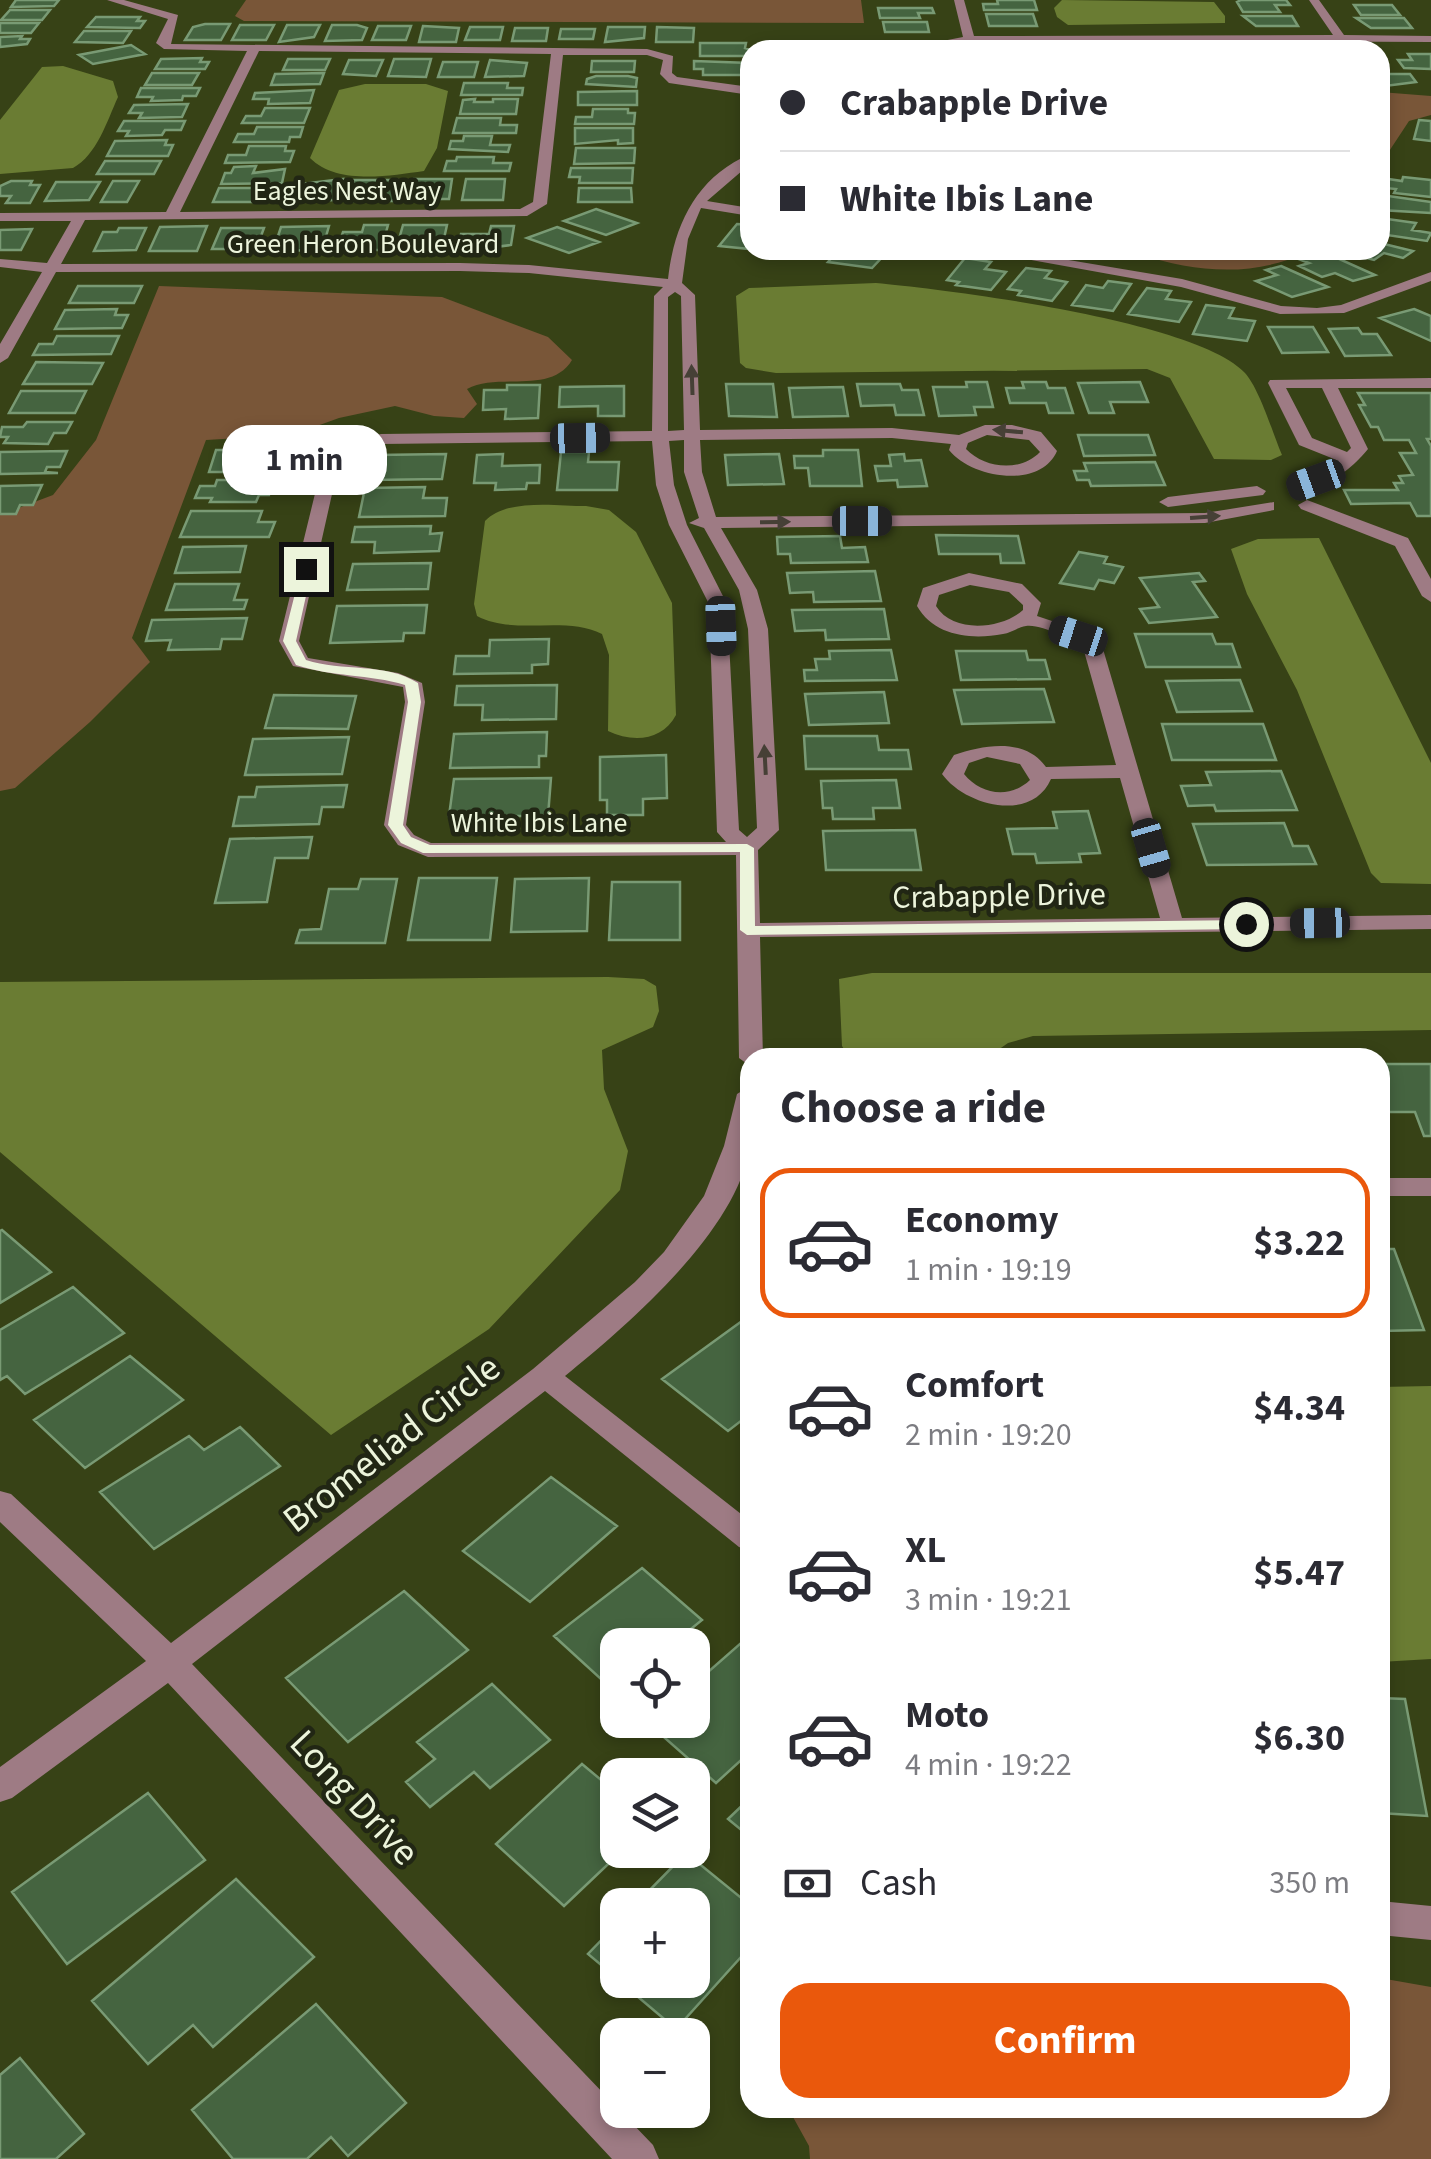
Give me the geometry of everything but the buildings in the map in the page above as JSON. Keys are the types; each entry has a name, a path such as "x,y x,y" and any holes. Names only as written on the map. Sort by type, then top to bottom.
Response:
{"street":[{"path":"112,0 163,10 174,17 162,42 168,47 661,54 669,58 666,74 673,80 740,90"},
{"path":"959,0 970,40"},
{"path":"1314,0 1341,39"},
{"path":"1260,40 1431,39"},
{"path":"985,40 1084,40"},
{"path":"170,216 253,51"},
{"name":"Eagles Nest Way","path":"0,217 522,212 540,204 557,52"},
{"path":"740,166 696,203 679,239 675,284 662,296 660,437 674,516 718,604 728,832 747,848"},
{"path":"696,203 740,210"},
{"path":"0,358 8,328 80,217"},
{"path":"1045,260 1182,282 1280,310 1317,312 1344,308 1431,276"},
{"name":"Green Heron Boulevard","path":"0,263 50,268 528,269 675,284"},
{"name":"Green Heron Boulevard","path":"0,274 50,268"},
{"path":"675,284 688,295 692,472 706,514 748,590 758,629 768,830 747,848 752,1048"},
{"path":"1352,460 1306,441 1276,383 1431,382"},
{"path":"1296,487 1336,472 1360,449 1328,383"},
{"name":"White Ibis Lane","path":"747,848 428,850 406,840 396,825 414,702 412,683 376,672 325,670 300,662 290,641 331,461 354,446 381,440 892,433 960,440 985,430 1012,430 1035,436 1049,451 1046,458 1031,467 992,469 961,456 956,450 960,440"},
{"path":"674,516 1205,518 1262,498 1278,484 1308,494 1307,505"},
{"path":"1262,498 1285,509 1307,505 1402,542 1431,596"},
{"path":"1027,619 1032,603 1026,595 1016,588 986,580 940,586 925,600 934,618 964,630 1000,630 1027,619 1078,636 1094,649 1173,925"},
{"path":"1040,773 1129,772"},
{"name":"Crabapple Drive","path":"747,930 1431,922"},
{"name":"Bromeliad Circle","path":"0,1787 171,1664 544,1375 630,1301 698,1227 736,1154 740,1137"},
{"path":"1390,1187 1431,1187"},
{"path":"544,1375 740,1530"},
{"name":"Long Drive","path":"0,1503 171,1664 640,2159"},
{"path":"1390,1919 1431,1923"}],"shaded area":[{"path":"246,0 861,0 864,23 244,21 235,16"},
{"path":"1062,0 1214,2 1225,16 1225,23 1068,25 1057,17 1054,8"},
{"path":"63,66 113,81 118,97 95,146 73,168 0,174 0,120 42,67"},
{"path":"365,84 426,84 448,91 437,148 424,171 364,177 334,172 310,158 339,90"},
{"path":"1390,93 1431,96 1431,115 1409,121 1390,150"},
{"path":"1161,260 1289,260 1220,270"},
{"path":"876,283 1070,311 1126,323 1217,354 1250,379 1282,455 1271,460 1214,459 1170,378 1147,369 776,373 746,368 740,363 736,296 749,288"},
{"path":"159,286 442,297 548,337 572,360 551,377 480,384 467,389 477,404 464,418 434,416 395,406 339,418 292,435 206,440 132,638 150,662 15,788 0,791 0,515 53,495 96,440"},
{"path":"519,506 609,510 636,532 672,603 676,715 655,735 637,738 608,731 609,655 602,634 572,626 507,625 477,616 474,604 485,521"},
{"path":"1319,538 1431,763 1431,884 1381,883 1371,873 1297,690 1247,594 1231,549 1258,539"},
{"path":"872,973 1431,973 1431,1030 1033,1036 1001,1048 843,1048 839,979"},
{"path":"644,979 656,986 659,1011 653,1027 602,1050 604,1089 628,1151 620,1190 489,1329 331,1435 0,1152 0,982"},
{"path":"1431,1386 1431,1659 1390,1661 1390,1387"},
{"path":"1390,1980 1431,1987 1431,2159 810,2159 809,2146 794,2118 1390,2118"}],"route":[{"path":"306,569 290,641 300,662 325,670 376,672 412,683 414,702 396,825 406,840 428,850 747,848 747,930 1246,924"}]}
